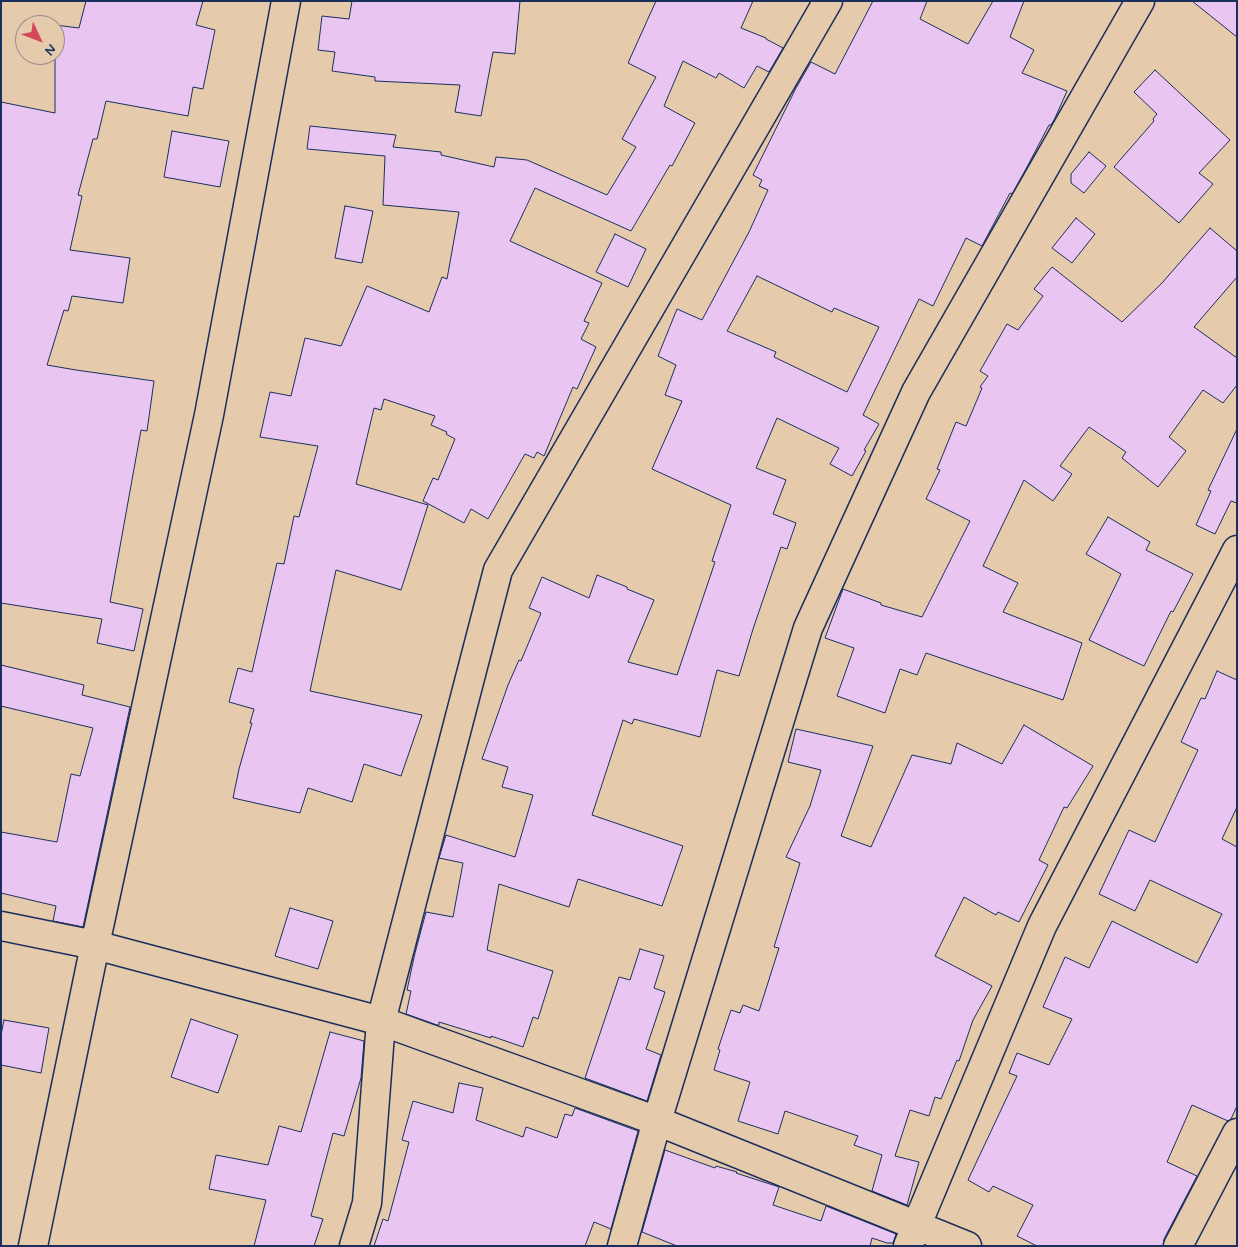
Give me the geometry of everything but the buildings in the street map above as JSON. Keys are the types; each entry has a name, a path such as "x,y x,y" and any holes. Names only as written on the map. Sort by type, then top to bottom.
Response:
{"street":[{"path":"34,1246 95,945 209,415 286,1"},
{"path":"354,1246 367,1203 381,1021 498,570 828,1"},
{"path":"622,1246 657,1121 808,628 916,392 1140,1"},
{"path":"912,1235 1042,926 1237,550"},
{"path":"1,926 95,945 381,1021 657,1121 912,1235 966,1246"},
{"path":"1178,1246 1237,1133"}]}
